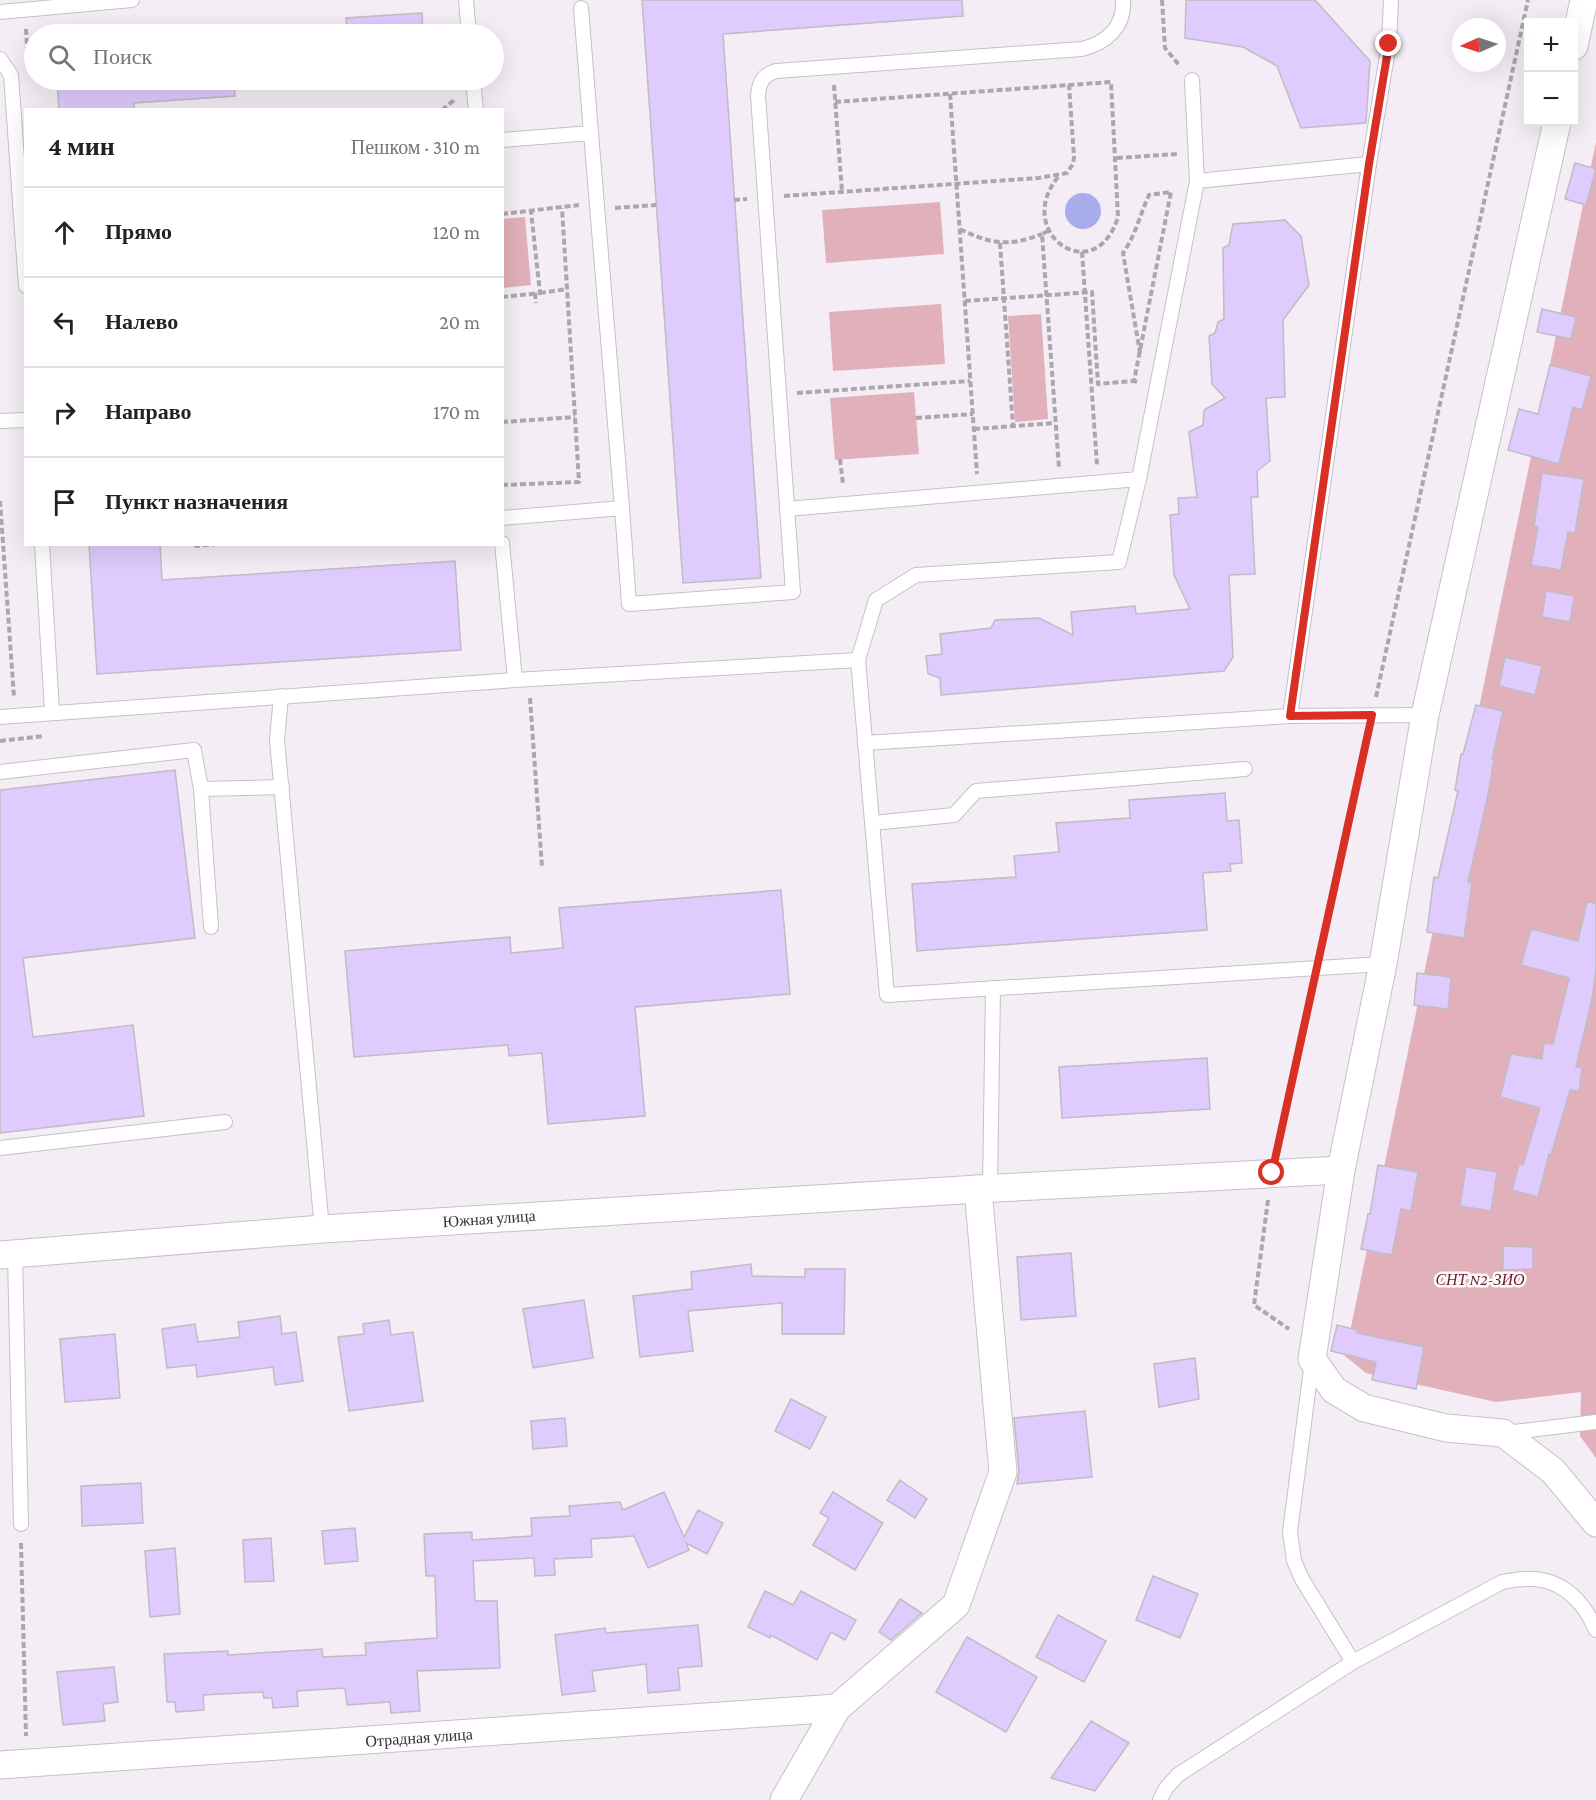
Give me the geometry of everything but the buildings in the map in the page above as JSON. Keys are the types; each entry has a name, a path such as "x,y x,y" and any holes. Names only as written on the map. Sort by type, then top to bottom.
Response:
{"street":[{"path":"1578,28 1584,0"},
{"path":"1556,126 1425,715 1383,964 1341,1170 1312,1359 1334,1390 1364,1408 1446,1428 1503,1433 1552,1471 1593,1515"},
{"name":"Южная улица","path":"8,1255 322,1229 984,1188 1341,1170"},
{"path":"784,1800 837,1708 956,1605 1003,1472 984,1188"},
{"name":"Отрадная улица","path":"13,1764 837,1708"}],"lane":[{"path":"0,12 132,0"},
{"path":"466,0 468,24"},
{"path":"581,8 629,604 793,591 764,197 759,85 768,74 776,71 1082,49 1102,42 1118,26 1124,12 1123,0"},
{"path":"1290,716 1369,164 1389,44 1391,0"},
{"path":"0,59 11,75 24,258"},
{"path":"1192,80 1197,181 1139,478 1119,562 916,575 876,600 858,660 887,995 1383,964"},
{"path":"474,90 476,108"},
{"path":"504,140 591,133"},
{"path":"1197,181 1369,164"},
{"path":"0,421 24,420"},
{"path":"786,509 1139,478"},
{"path":"504,518 622,508"},
{"path":"42,546 52,712"},
{"path":"502,546 522,680"},
{"path":"0,717 281,696 858,660"},
{"path":"281,696 277,740 322,1229"},
{"path":"865,742 1290,716 1425,715"},
{"path":"0,772 194,750 201,789 211,927"},
{"path":"872,823 954,814 976,791 1245,769"},
{"path":"201,789 282,787"},
{"path":"984,1188 993,988"},
{"path":"0,1148 225,1122"},
{"path":"8,1255 21,1524"},
{"path":"1312,1359 1290,1532 1294,1561 1302,1579 1353,1662"},
{"path":"1503,1433 1596,1422"},
{"path":"1160,1800 1166,1788 1178,1775 1353,1662 1502,1582 1524,1578 1546,1579 1565,1590 1582,1606 1596,1630"}],"path":[{"path":"1162,0 1165,48 1192,80"},
{"path":"1272,1173 1528,0"},
{"path":"25,10 26,24"},
{"path":"842,192 835,102 1111,82 1119,210 1114,229 1095,249 1082,252 1072,251 1055,241 1048,231 1046,200 1052,184 1059,176"},
{"path":"764,197 1059,176 1067,173 1073,164 1069,85"},
{"path":"950,94 977,475 989,474"},
{"path":"1117,158 1195,153"},
{"path":"1140,353 1123,253 1132,240 1140,213 1149,195 1171,192"},
{"path":"504,214 562,208 656,205"},
{"path":"504,485 579,482 562,208"},
{"path":"531,211 536,303"},
{"path":"960,229 984,240 1000,243 1022,241 1048,231"},
{"path":"1042,234 1059,469 1068,468"},
{"path":"1000,243 1013,426"},
{"path":"1082,252 1097,466 1088,467"},
{"path":"504,297 567,289"},
{"path":"965,301 1092,292 1098,384 1134,381"},
{"path":"779,395 970,381"},
{"path":"916,418 973,414"},
{"path":"504,422 575,417"},
{"path":"974,429 1056,423"},
{"path":"0,501 17,716"},
{"path":"522,680 542,867"},
{"path":"13,1764 21,1524"}],"green space":[{"name":"СНТ N2-ЗИО","path":"1596,142 1596,1458 1580,1436 1581,1392 1496,1402 1366,1373 1345,1356"},
{"path":"940,202 944,254 826,263 822,210"},
{"path":"525,217 531,285 504,288 504,219"},
{"path":"941,304 945,364 833,371 829,312"},
{"path":"1041,314 1048,419 1015,422 1008,316"},
{"path":"914,392 919,454 835,460 830,398"}],"water":[{"path":"1083,193 1096,198 1101,211 1096,224 1083,229 1070,224 1065,211 1070,198"}],"route":[{"path":"1272,1173 1372,715 1290,716 1369,164 1389,44"}]}
